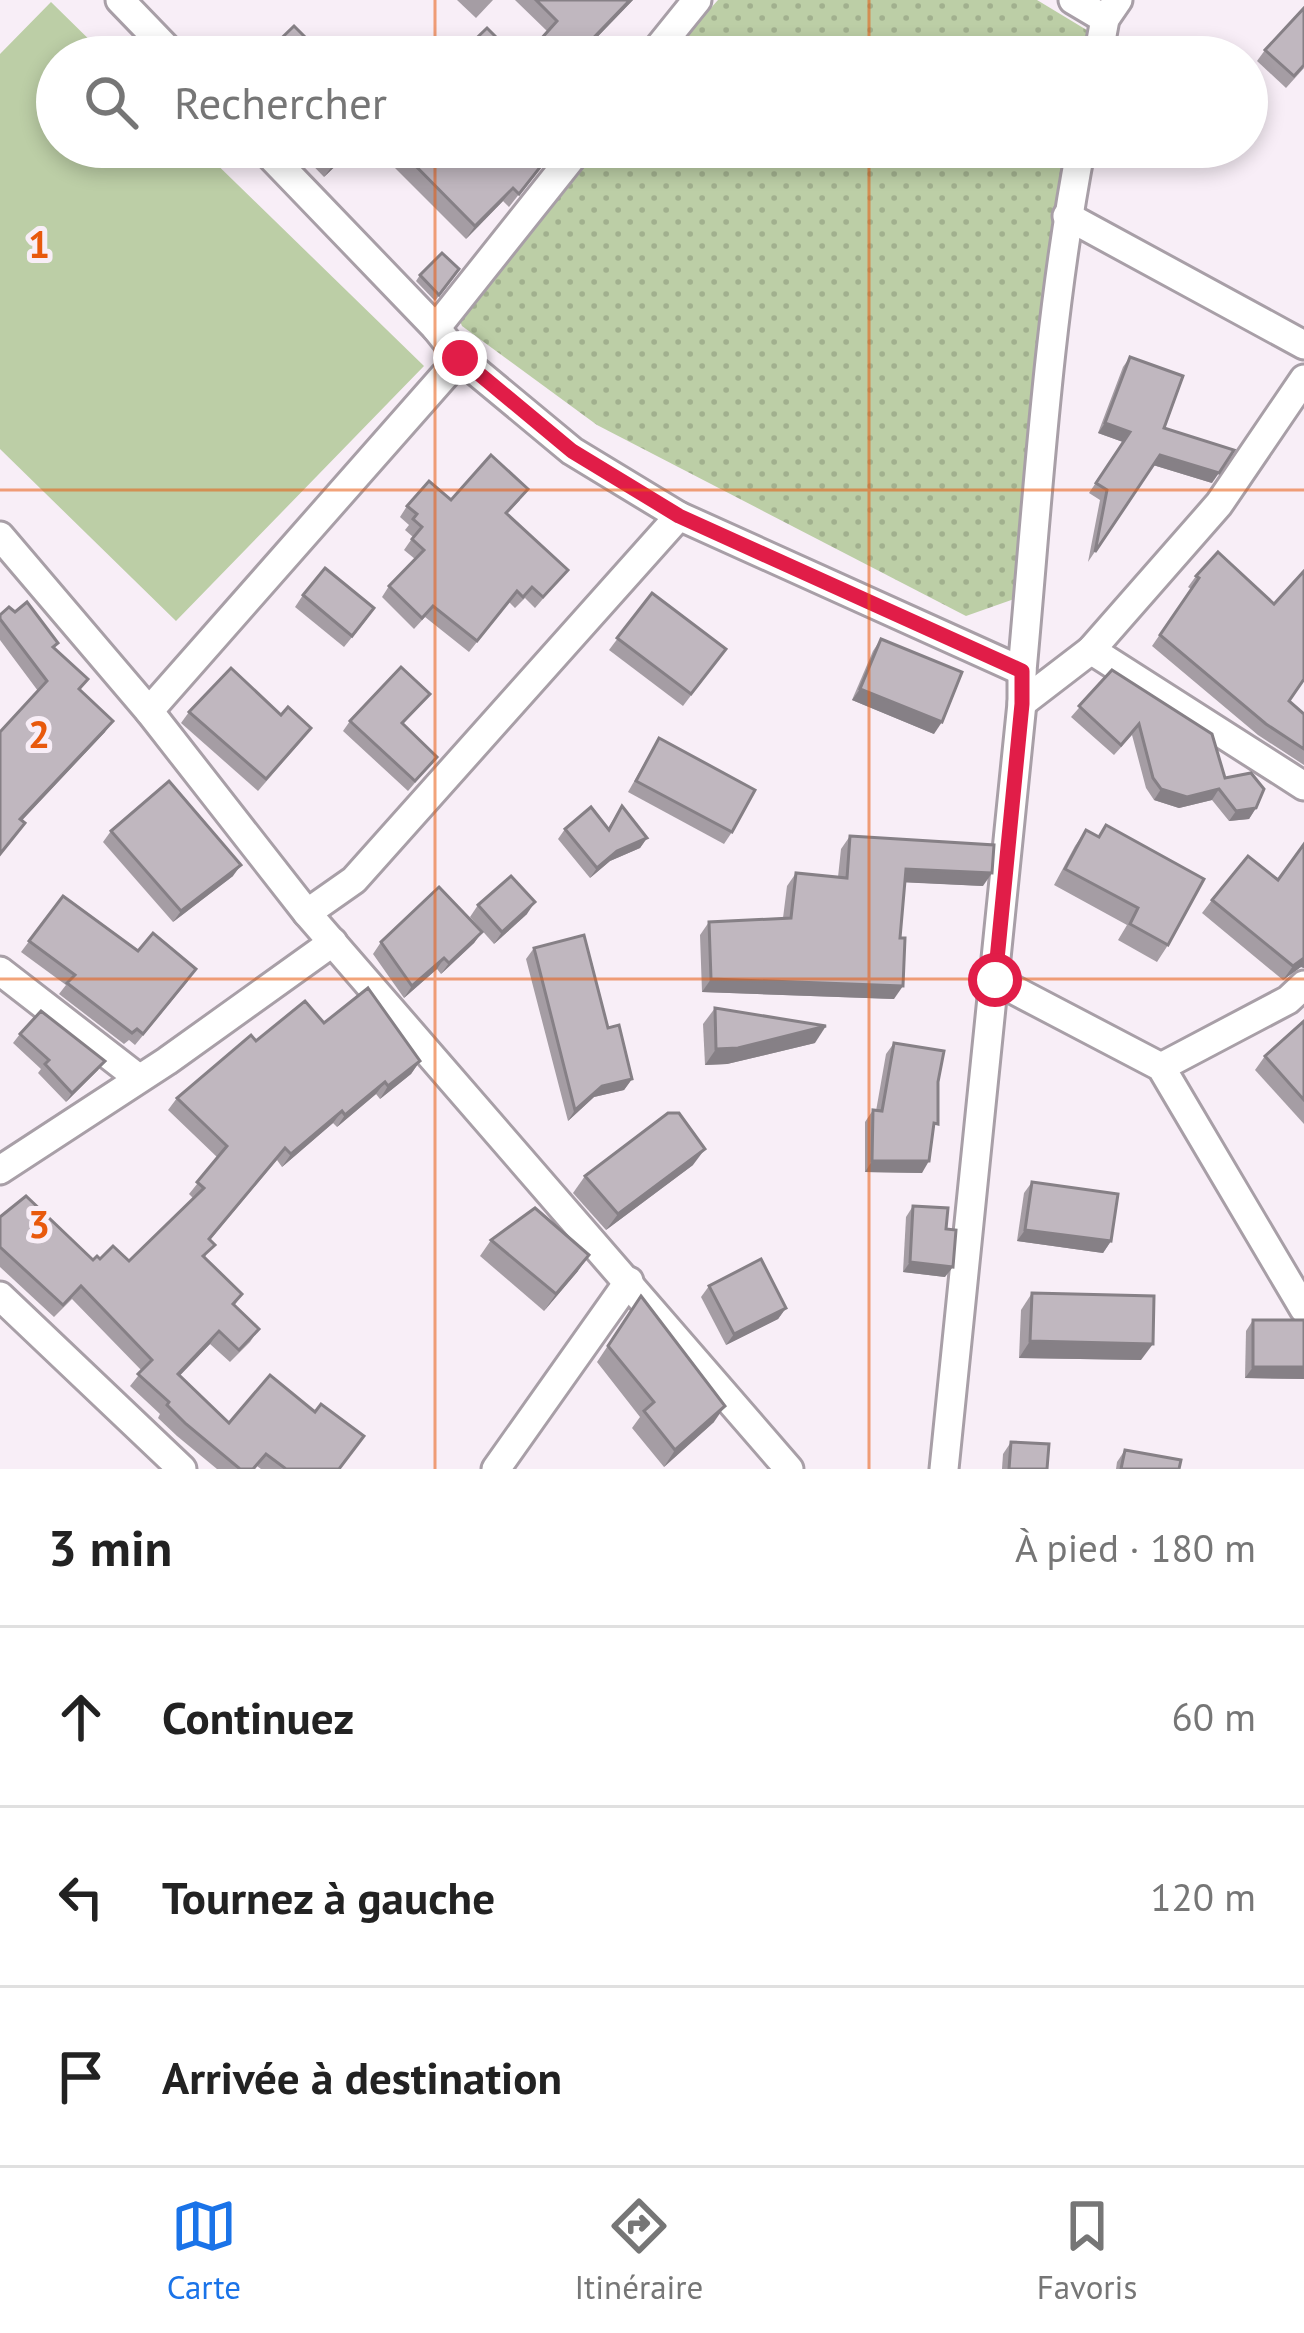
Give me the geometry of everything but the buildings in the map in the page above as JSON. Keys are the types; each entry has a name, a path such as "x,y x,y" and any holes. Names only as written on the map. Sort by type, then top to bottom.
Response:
{"street":[{"path":"120,0 155,36"},
{"path":"668,36 697,0"},
{"path":"1073,0 1111,10"},
{"path":"282,168 460,358 572,451 679,516 1022,671"},
{"path":"436,328 563,168"},
{"path":"944,1469 1067,216 1077,168"},
{"path":"1067,216 1304,345"},
{"path":"149,711 460,358"},
{"path":"1022,704 1091,650 1219,504 1304,379"},
{"path":"308,913 355,880 679,516"},
{"path":"0,536 149,711 308,913 789,1469"},
{"path":"1091,650 1304,787"},
{"path":"0,1170 166,1061 333,941"},
{"path":"0,971 137,1077"},
{"path":"995,980 1161,1067 1304,1309"},
{"path":"1161,1067 1288,1000 1304,985"},
{"path":"496,1469 629,1281"},
{"path":"0,1296 182,1469"}],"green space":[{"path":"718,0 1037,0 1090,32 1090,36 686,36"},
{"path":"51,2 86,36 36,36 36,168 221,168 424,366 176,621 0,449 0,54"},
{"path":"572,168 1073,168 1017,598 966,616 597,425 462,326 457,314"}],"route":[{"path":"460,358 572,451 679,516 1022,671 995,980"}]}
